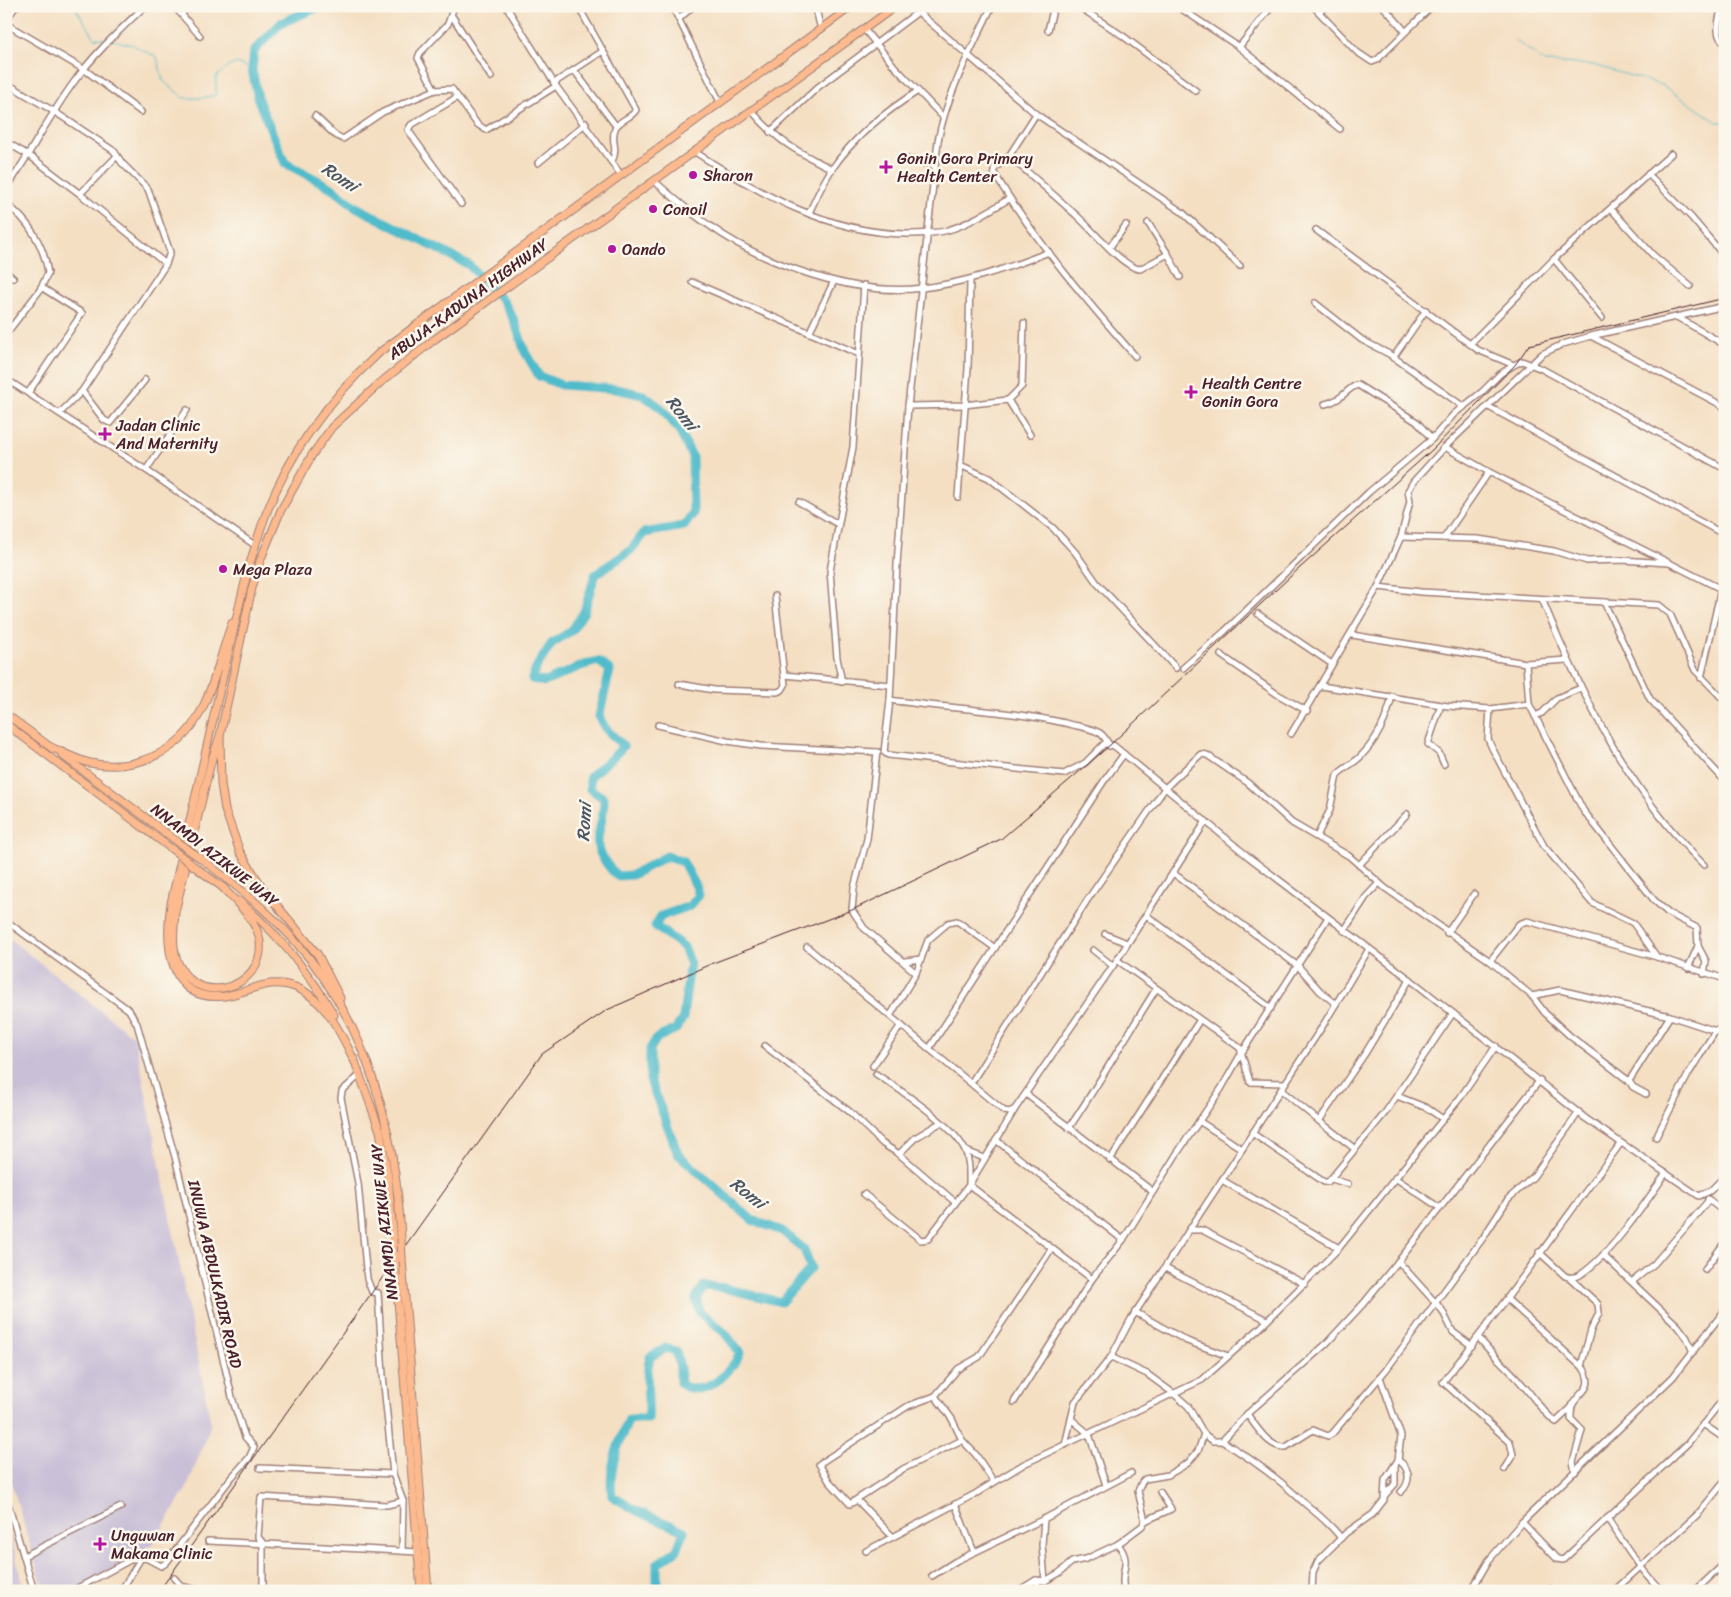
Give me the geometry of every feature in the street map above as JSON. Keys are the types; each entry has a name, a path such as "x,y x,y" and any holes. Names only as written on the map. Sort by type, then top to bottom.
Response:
{"highway":[{"name":"ABUJA-KADUNA HIGHWAY","path":"238,612 256,546 278,487 324,411 360,371 380,352 499,263 852,6"},
{"name":"ABUJA-KADUNA HIGHWAY","path":"220,736 252,588 260,561 281,510 312,455 332,427 380,383 435,339 896,6"},
{"path":"51,747 77,759 110,765 146,760 174,745 190,729 201,711 226,638 238,612"},
{"path":"238,612 171,903 167,931 169,954 176,975 190,988 199,993 227,996 271,983 280,983 298,988 323,1007 340,1033 355,1062"},
{"name":"NNAMDI AZIKWE WAY","path":"6,714 245,892 294,941 337,999 359,1041 385,1118 392,1148 401,1238 422,1564 421,1591"},
{"name":"NNAMDI AZIKWE WAY","path":"6,724 223,888 269,928 299,963 335,1018 355,1062 380,1131 388,1176 418,1552 428,1591"},
{"path":"220,736 211,762 175,912 174,935 178,963 184,973 201,987 213,990 234,986 244,980 257,965 260,954 258,932 223,888"},
{"path":"220,736 221,784 224,801 240,852 264,890 318,955 331,978 359,1041"}],"main road":[{"path":"179,1589 200,1591"}],"street":[{"path":"6,189 30,156 74,81 114,36 145,6"},
{"path":"174,6 200,36"},
{"path":"182,13 189,6"},
{"path":"412,62 418,58 420,53 448,24 454,6"},
{"path":"506,6 555,84 586,124 621,175"},
{"path":"578,6 636,110 616,126 613,136 616,152 612,161"},
{"path":"672,6 720,102"},
{"path":"679,19 693,6"},
{"path":"815,6 821,29"},
{"path":"911,6 969,55 975,64 1036,114 1182,212 1240,266"},
{"path":"884,752 890,700 908,406 935,166 943,117 992,6"},
{"path":"1048,30 1054,6"},
{"path":"1078,6 1123,36 1196,91"},
{"path":"1177,6 1239,47 1340,129"},
{"path":"1313,6 1357,52 1372,62 1378,60 1432,6"},
{"path":"1319,12 1326,6"},
{"path":"1383,6 1405,31"},
{"path":"1722,6 1717,34 1718,39 1725,44"},
{"path":"1239,47 1271,7"},
{"path":"6,20 15,8"},
{"path":"770,132 800,101 918,12"},
{"path":"452,16 491,77"},
{"path":"6,24 85,70 140,112"},
{"path":"864,29 943,117"},
{"path":"315,116 335,135 343,139 383,112 435,90 452,89 456,98 459,98 477,124 486,130 603,51"},
{"path":"418,58 435,90"},
{"path":"574,70 616,126"},
{"path":"6,83 108,146 148,189 170,252 166,264 82,391 60,413"},
{"path":"808,213 832,169 877,121 918,91"},
{"path":"456,98 411,125 408,130 461,204"},
{"path":"751,110 770,132 789,147 832,169"},
{"path":"1036,114 1009,156 994,169 994,173 1009,199 1089,304 1135,356"},
{"path":"538,163 586,124"},
{"path":"6,142 30,156 80,194 166,264"},
{"path":"695,152 741,182 770,197 828,222 860,230 896,234 928,234 948,230 1009,199"},
{"path":"1470,344 1554,259 1612,209 1671,154"},
{"path":"80,194 117,156"},
{"path":"1009,156 1078,217 1109,248 1138,269 1168,254"},
{"path":"906,159 935,166"},
{"path":"1648,174 1692,217 1725,257"},
{"path":"654,181 711,227 742,245 780,263 834,281 886,289 920,289 970,280 1049,252"},
{"path":"6,204 24,218 32,230 48,273 41,287 7,332"},
{"path":"1612,209 1653,255 1690,286"},
{"path":"1148,223 1180,277"},
{"path":"1109,248 1126,225"},
{"path":"1316,230 1470,344 1488,355 1514,365"},
{"path":"1554,259 1602,318"},
{"path":"6,272 13,278"},
{"path":"958,497 968,370 970,280"},
{"path":"809,333 834,281"},
{"path":"692,282 859,354"},
{"path":"842,682 832,612 830,571 853,447 864,285"},
{"path":"28,393 82,313 41,287"},
{"path":"1316,303 1362,340 1393,358 1464,407"},
{"path":"1291,734 1352,634 1378,587 1401,537 1410,501 1408,491 1412,482 1530,363 1542,354 1563,344 1725,306"},
{"path":"1393,358 1426,310"},
{"path":"1677,317 1725,345"},
{"path":"908,406 964,405 1008,400 1022,386 1024,323"},
{"path":"1591,336 1725,407"},
{"path":"1183,668 1226,631 1369,492 1432,439 1500,374 1522,361 1530,363 1725,469"},
{"path":"6,379 146,470 256,546"},
{"path":"82,391 104,420 110,423 144,380"},
{"path":"1325,404 1340,400 1352,388 1358,385 1417,422 1432,439"},
{"path":"1008,400 1030,435"},
{"path":"1487,406 1725,536"},
{"path":"146,470 187,410"},
{"path":"1445,447 1489,472 1723,591"},
{"path":"960,465 976,471 1006,489 1052,528 1075,552 1097,583 1176,668"},
{"path":"1444,538 1489,472"},
{"path":"799,502 838,524"},
{"path":"1401,537 1478,539 1554,551 1587,562 1617,560 1668,563"},
{"path":"1701,678 1723,591 1725,571"},
{"path":"1378,587 1659,605 1670,614 1688,659 1701,678 1725,701"},
{"path":"679,684 714,690 777,692 784,688 775,596"},
{"path":"1542,599 1567,660 1634,783 1659,815 1704,865"},
{"path":"1604,602 1650,699 1725,781"},
{"path":"1258,614 1332,664"},
{"path":"1352,634 1526,662 1567,660"},
{"path":"1221,655 1277,694 1307,710"},
{"path":"1526,662 1529,704 1583,810 1654,900 1668,913 1697,928 1698,946 1706,961 1704,974"},
{"path":"784,675 842,682 890,684"},
{"path":"1321,686 1441,705 1490,709 1529,704"},
{"path":"1535,716 1542,713 1557,698 1581,688"},
{"path":"1316,836 1330,810 1337,775 1361,756 1378,734 1387,718 1392,696"},
{"path":"890,700 932,706 1014,713 1094,730 1104,736 1110,746 1113,745 1328,919 1410,979 1579,1112 1691,1191 1699,1196 1704,1196 1725,1213"},
{"path":"1441,705 1428,744 1439,753 1444,764"},
{"path":"1490,709 1488,739 1530,823 1544,846 1592,903 1632,923 1657,957"},
{"path":"658,725 727,741 761,746 884,752 888,755 1064,774 1085,763 1108,743"},
{"path":"877,752 867,840 854,888 852,910 864,928 905,961 916,973"},
{"path":"930,1049 1104,781 1124,754"},
{"path":"970,1083 1088,899 1165,788 1197,756 1206,755 1248,783 1292,823 1349,856 1379,882 1447,932 1490,960 1532,996 1545,1013 1570,1036 1629,1081 1633,1087 1646,1094"},
{"path":"1359,865 1407,814"},
{"path":"864,1194 924,1240 928,1239 969,1184 1015,1109 1117,960 1206,821"},
{"path":"1173,873 1298,966 1320,991 1336,1004"},
{"path":"1344,930 1366,897 1379,882"},
{"path":"1447,932 1474,894"},
{"path":"1146,915 1271,1008"},
{"path":"1014,1402 1092,1279 1123,1240 1152,1192 1221,1089 1240,1051 1246,1046 1328,919"},
{"name":"INUWA ABDULKADIR ROAD","path":"6,921 123,1005 129,1010 137,1024 175,1157 233,1401 245,1437 254,1447 249,1458 166,1563 161,1566 146,1558 141,1558"},
{"path":"890,1016 916,973 928,940 952,921 958,921 995,948"},
{"path":"1490,960 1522,921 1657,957 1704,974 1725,979"},
{"path":"1105,934 1127,944"},
{"path":"1688,968 1698,946"},
{"path":"807,948 1004,1111 1010,1112 1015,1109"},
{"path":"1065,1445 1078,1396 1111,1357 1135,1312 1281,1090 1369,949"},
{"path":"1093,950 1113,966"},
{"path":"905,961 921,959"},
{"path":"1117,960 1240,1051 1250,1082 1285,1083"},
{"path":"1319,1121 1366,1052 1410,979"},
{"path":"1069,1128 1104,1075 1156,989"},
{"path":"1532,996 1560,990 1670,1016 1725,1034"},
{"path":"1252,1133 1324,1182 1332,1179 1397,1096 1453,1013"},
{"path":"1629,1081 1670,1016"},
{"path":"1110,1160 1199,1020"},
{"path":"872,1066 901,1026"},
{"path":"1656,1137 1689,1073 1716,1030"},
{"path":"766,1046 850,1112 883,1144 899,1154 956,1202"},
{"path":"866,1552 1024,1464 1202,1380 1305,1284 1339,1248 1443,1119 1496,1046"},
{"path":"876,1074 908,1096 958,1140 966,1151 970,1166 969,1184"},
{"path":"360,1075 342,1091 341,1098 358,1183 366,1279 372,1292 377,1291 378,1296 383,1375 393,1474 403,1501 402,1551"},
{"path":"1222,1441 1247,1414 1325,1345 1398,1261 1540,1080"},
{"path":"1281,1090 1355,1149"},
{"path":"1026,1094 1152,1192"},
{"path":"1397,1096 1427,1108 1443,1119"},
{"path":"1247,1414 1268,1440 1282,1448 1313,1430 1328,1436 1337,1429 1380,1377 1484,1238 1508,1199 1532,1177 1579,1112"},
{"path":"1199,1121 1242,1150"},
{"path":"899,1154 915,1138 940,1123"},
{"path":"996,1140 1123,1240"},
{"path":"1504,1469 1514,1455 1510,1442 1444,1382 1508,1300 1539,1252 1621,1143"},
{"path":"966,1151 984,1158"},
{"path":"1570,1278 1580,1276 1603,1255 1650,1197 1666,1173"},
{"path":"1704,1196 1725,1176"},
{"path":"1395,1178 1440,1208"},
{"path":"1332,1179 1348,1184"},
{"path":"1222,1180 1339,1248"},
{"path":"969,1184 1092,1279"},
{"path":"1633,1281 1654,1264 1709,1200"},
{"path":"1199,1216 1202,1230"},
{"path":"1189,1230 1202,1230 1305,1284"},
{"path":"1705,1269 1725,1242"},
{"path":"850,1504 829,1481 820,1464 908,1406 935,1396 958,1369 979,1357 1052,1248"},
{"path":"1539,1252 1598,1304 1599,1313 1591,1330 1581,1366"},
{"path":"1603,1255 1633,1281 1684,1332 1693,1352"},
{"path":"1398,1261 1442,1310 1453,1332 1472,1346"},
{"path":"1164,1268 1267,1320"},
{"path":"1479,1338 1490,1354 1523,1385 1544,1414 1556,1422 1573,1406 1588,1384 1588,1376 1581,1366 1508,1300"},
{"path":"1471,1591 1489,1560 1522,1522 1673,1377 1725,1310"},
{"path":"1135,1312 1186,1340 1228,1356"},
{"path":"1111,1357 1147,1374 1173,1393 1188,1406 1204,1434 1212,1441"},
{"path":"1312,1591 1313,1572 1318,1561 1361,1521 1374,1514 1385,1495 1395,1484 1396,1462 1401,1436 1380,1377"},
{"path":"935,1396 952,1418 962,1440 976,1455 994,1482"},
{"path":"1522,1522 1560,1561 1688,1442 1725,1397"},
{"path":"1573,1406 1571,1419 1582,1430 1573,1462 1575,1472"},
{"path":"1071,1418 1089,1434 1106,1485"},
{"path":"1703,1424 1725,1439"},
{"path":"1145,1521 1138,1491 1142,1482 1146,1478 1168,1475 1188,1463 1198,1451 1204,1434"},
{"path":"850,1504 903,1469 962,1440"},
{"path":"1201,1443 1222,1441 1244,1454 1325,1518 1342,1538"},
{"path":"1396,1462 1406,1468 1409,1477 1409,1481 1401,1492"},
{"path":"1385,1495 1385,1480 1396,1462"},
{"path":"260,1468 393,1474"},
{"path":"932,1576 974,1552 1044,1519 1131,1473"},
{"path":"1614,1591 1696,1515 1724,1484"},
{"path":"1018,1591 1036,1580 1045,1581 1059,1573 1072,1562 1086,1559 1118,1544 1137,1530 1145,1521 1171,1509 1160,1492"},
{"path":"263,1591 262,1543 258,1537 261,1496 387,1505 403,1501"},
{"path":"6,1497 34,1591"},
{"path":"850,1504 857,1500 893,1537"},
{"path":"955,1504 974,1552"},
{"path":"24,1556 121,1507"},
{"path":"1607,1518 1641,1565 1646,1576 1662,1591"},
{"path":"1044,1519 1042,1545 1045,1581"},
{"path":"208,1541 418,1552"},
{"path":"1118,1544 1125,1554 1126,1562 1121,1580 1124,1591"},
{"path":"72,1591 132,1560 141,1558"},
{"path":"121,1591 141,1558"},
{"path":"1695,1591 1725,1563"},
{"path":"174,1578 179,1589"},
{"path":"1022,1591 1036,1580"},
{"path":"1036,1580 1040,1591"}],"shaded area":[{"path":"6,936 135,1038 211,1424 187,1488 153,1543 79,1591 44,1591 6,1465"},
{"path":"6,1517 17,1562 25,1591 6,1591"}],"waterway":[{"path":"74,6 95,38 108,39"},
{"name":"Romi","path":"321,6 281,23 254,51 252,70 259,102 285,163 332,188 356,207 469,265 504,302 514,320 525,352 539,376 561,385 616,389 643,395 661,408 678,429 692,456 693,514 684,526 644,533 631,550 595,575 584,612 571,631 552,643 537,666 532,679 545,682 581,666 598,661 610,670 599,716 605,728 623,746 590,777 590,789 604,798 598,839 601,854 617,876 632,875 667,856 683,862 699,895 690,906 661,916 655,926 684,947 690,962 683,1018 676,1029 657,1038 650,1049 650,1080 678,1154 752,1220 782,1231 804,1249 811,1268 781,1302 724,1288 704,1286 696,1298 700,1313 725,1333 740,1353 730,1369 707,1387 689,1388 680,1383 680,1367 676,1351 666,1348 650,1357 647,1373 648,1419 629,1419 615,1457 611,1486 612,1496 637,1511 684,1531 677,1550 657,1564 657,1591"},
{"path":"112,40 133,45 157,57 163,81 184,98 202,98 216,95 216,77 227,67 237,63 252,70"},
{"path":"1515,40 1545,62 1593,65 1662,85 1717,122 1725,122"}],"railway":[{"path":"159,1591 542,1054 607,1010 713,963 852,910 1001,839 1109,746 1292,575 1433,449 1515,365 1529,345 1725,298"}],"place":[{"name":"Gonin Gora Primary Health Center","path":"886,167"},
{"name":"Sharon","path":"693,175"},
{"name":"Conoil","path":"653,209"},
{"name":"Oando","path":"612,249"},
{"name":"Health Centre Gonin Gora","path":"1191,392"},
{"name":"Jadan Clinic And Maternity","path":"105,434"},
{"name":"Mega Plaza","path":"223,569"},
{"name":"Unguwan Makama Clinic","path":"100,1544"}]}
